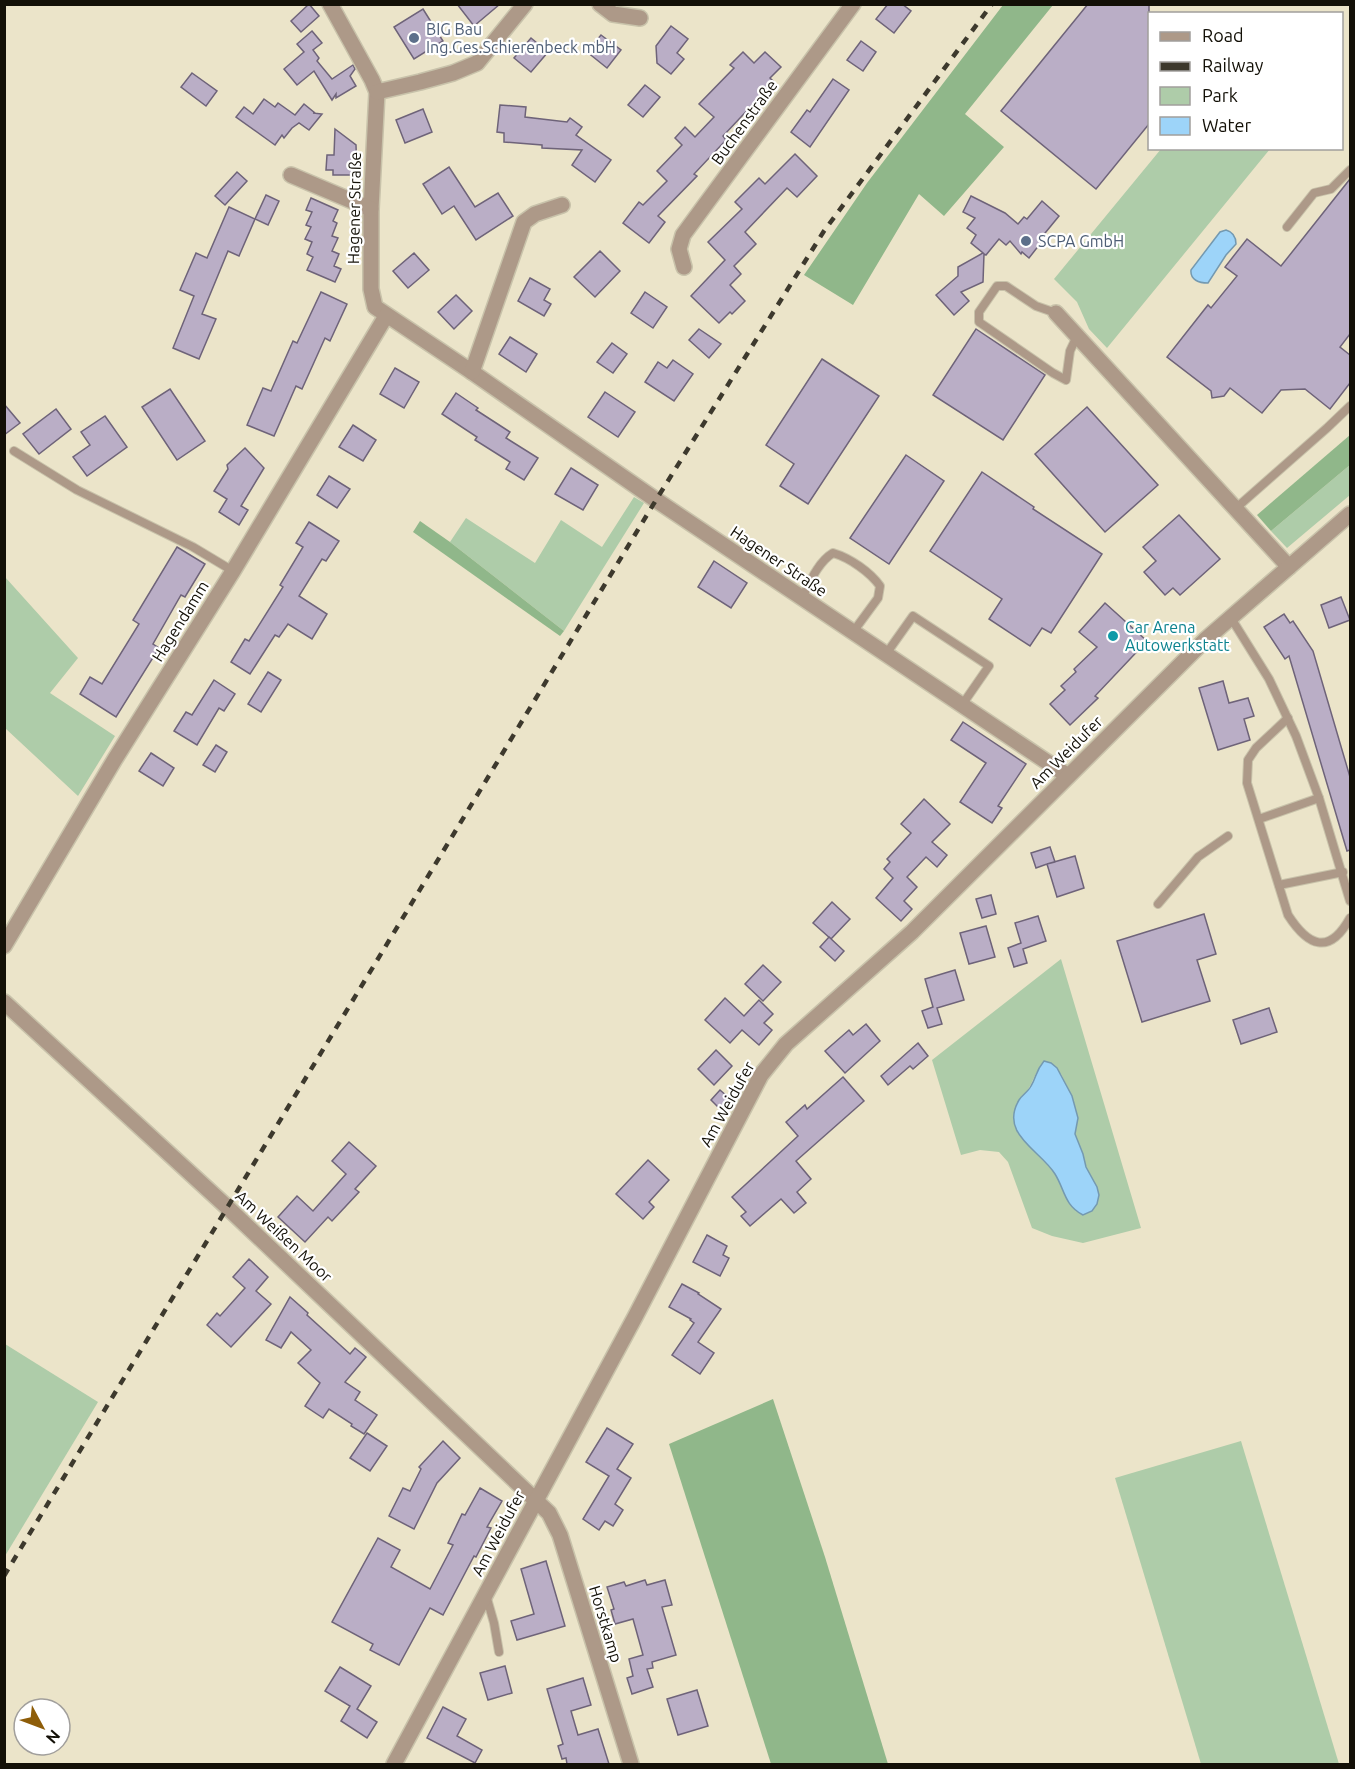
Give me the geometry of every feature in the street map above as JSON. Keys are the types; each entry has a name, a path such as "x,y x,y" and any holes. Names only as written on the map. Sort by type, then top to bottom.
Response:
{"street":[{"name":"Hagener Straße","path":"330,4 372,80 376,92 371,209 371,290 375,307 656,500 1068,776"},
{"path":"376,92 431,79 477,63 525,4"},
{"path":"600,4 613,14 640,18"},
{"name":"Buchenstraße","path":"684,267 679,249 683,235 853,4"},
{"path":"291,175 371,209"},
{"path":"472,372 524,222 535,214 562,206"},
{"path":"1056,313 1289,567"},
{"name":"Hagendamm","path":"4,946 115,759 233,571 387,316"},
{"name":"Am Weidufer","path":"394,1764 635,1317 761,1075 786,1044 912,932 1163,680 1350,514"},
{"name":"Am Weißen Moor","path":"4,1002 227,1207 536,1499"},
{"name":"Horstkamp","path":"536,1499 549,1513 560,1535 631,1764"}],"lane":[{"path":"1287,227 1314,193 1332,189 1350,170"},
{"path":"1056,313 1035,306 1006,286 997,286 979,312 979,322 1066,380 1070,351 1077,336"},
{"path":"1234,509 1350,406"},
{"path":"14,451 77,490 193,547 233,571"},
{"path":"801,598 826,557 833,553 843,556 874,578 880,586 878,598 853,632"},
{"path":"886,654 914,616 989,666 962,705"},
{"path":"1231,618 1269,679 1296,736 1319,798 1350,901"},
{"path":"1288,718 1256,748 1248,760 1247,783 1288,915 1298,930 1319,944 1331,939 1345,928 1350,918"},
{"path":"1259,819 1319,798"},
{"path":"1158,904 1198,857 1228,836"},
{"path":"1279,885 1342,872"},
{"path":"485,1594 494,1623 499,1652"}],"green space":[{"path":"1003,5 1053,5 965,114 1004,147 944,216 919,194 853,305 804,275 867,183"},
{"path":"1160,150 1269,150 1107,348 1089,329 1077,302 1054,279"},
{"path":"1350,435 1350,465 1271,531 1257,515"},
{"path":"1350,465 1350,495 1287,548 1271,531"},
{"path":"634,497 644,503 564,631 450,542 466,518 535,563 561,520 602,547"},
{"path":"420,521 564,631 560,636 413,532"},
{"path":"5,577 78,658 50,693 115,736 78,796 5,728"},
{"path":"1061,959 1141,1228 1083,1243 1052,1236 1032,1228 1008,1162 999,1152 980,1150 961,1155 932,1060","holes":["1044,1062 1061,1074 1072,1096 1078,1118 1075,1134 1086,1167 1097,1187 1055,1173 1030,1147 1020,1099 1028,1090"]},
{"path":"5,1344 98,1402 5,1556"},
{"path":"773,1399 825,1557 888,1764 771,1764 669,1444"},
{"path":"1241,1441 1339,1764 1201,1764 1115,1478"}],"water":[{"path":"1226,230 1234,235 1236,244 1208,283 1196,280 1191,270 1220,232"},
{"path":"1044,1061 1057,1068 1072,1096 1078,1118 1075,1134 1086,1167 1097,1187 1099,1195 1097,1204 1092,1211 1083,1215 1068,1202 1055,1174 1024,1141 1014,1123 1014,1112 1019,1100 1030,1088"}],"building":[{"path":"309,4 319,16 301,32 291,21"},
{"path":"457,4 500,4 474,26"},
{"path":"888,4 902,4 911,11 894,33 876,19"},
{"path":"1088,4 1149,4 1148,125 1096,189 1001,111"},
{"path":"423,9 443,41 414,59 394,27"},
{"path":"671,26 688,39 677,53 684,59 671,74 657,63 656,46"},
{"path":"312,31 322,43 313,50 319,58 317,61 332,79 353,65 355,69 350,76 356,86 336,98 336,94 332,100 314,71 297,85 284,69 304,52 297,44"},
{"path":"601,35 621,50 607,68 587,52"},
{"path":"531,38 548,52 531,72 514,58"},
{"path":"861,41 876,52 863,71 847,60"},
{"path":"743,52 754,63 765,52 781,67 770,78 774,82 723,136 726,140 694,174 697,176 658,216 665,222 649,243 623,223 639,202 643,205 667,181 657,171 682,145 675,138 685,127 695,137 714,117 699,104 734,68 730,65"},
{"path":"192,73 217,91 206,106 181,87"},
{"path":"833,79 849,90 810,147 791,132 807,110 810,112"},
{"path":"645,85 660,97 643,117 628,105"},
{"path":"264,99 275,107 278,103 295,115 304,104 315,113 313,113 322,114 309,130 299,123 284,138 282,135 275,145 236,117 244,107 253,114"},
{"path":"500,105 526,107 525,117 567,122 570,118 582,127 576,135 611,160 595,182 572,165 582,150 542,148 542,145 504,142 504,133 497,132"},
{"path":"423,109 432,132 405,143 396,120"},
{"path":"335,129 356,145 357,175 333,175 333,170 326,170 327,155 334,155"},
{"path":"795,154 817,176 797,197 787,188 745,232 756,244 734,266 741,274 730,285 745,301 719,323 691,296 725,260 708,242 742,209 735,202 759,178 765,184"},
{"path":"449,167 475,207 498,193 513,216 476,240 454,206 442,214 423,184"},
{"path":"237,172 247,181 225,205 215,196"},
{"path":"1350,179 1350,334 1340,347 1350,355 1350,383 1330,409 1305,389 1281,390 1262,413 1230,388 1224,396 1212,398 1211,391 1167,357 1208,305 1211,308 1237,276 1225,267 1247,239 1281,266"},
{"path":"266,195 279,201 268,225 255,219"},
{"path":"971,196 1005,213 1018,224 1024,217 1027,219 1042,201 1059,216 1041,238 1043,240 1029,258 1022,252 1021,254 1010,241 1006,245 999,239 986,255 984,254 983,282 961,292 969,301 954,315 936,295 958,276 958,267 983,253 971,243 976,235 967,228 975,218 963,212"},
{"path":"311,198 338,210 333,221 337,223 332,236 338,238 332,251 339,254 334,266 341,269 335,282 307,270 313,257 307,254 312,242 305,239 311,227 306,225 312,212 306,210"},
{"path":"229,207 255,219 239,256 228,251 202,314 216,319 199,359 173,348 194,296 180,290 196,253 207,258"},
{"path":"600,251 620,271 595,297 574,277"},
{"path":"414,253 429,270 408,288 393,271"},
{"path":"530,278 550,289 544,300 551,304 544,316 518,301"},
{"path":"321,292 347,304 330,341 325,338 302,389 296,386 274,436 247,425 263,388 271,391 293,341 297,343"},
{"path":"645,292 667,307 653,328 631,313"},
{"path":"456,295 472,311 454,329 438,312"},
{"path":"699,329 721,344 709,358 689,340"},
{"path":"976,329 1045,375 1003,440 933,395"},
{"path":"510,337 537,354 526,372 499,354"},
{"path":"612,343 627,354 613,373 597,362"},
{"path":"822,359 879,396 808,504 780,486 794,464 766,445"},
{"path":"673,360 693,374 674,401 645,382 658,362 667,368"},
{"path":"395,368 419,382 404,408 380,394"},
{"path":"170,389 205,441 177,460 142,407"},
{"path":"605,392 635,412 618,437 588,417"},
{"path":"456,393 478,408 476,410 510,432 506,438 538,458 524,480 506,469 510,462 475,440 477,437 442,414"},
{"path":"4,404 20,423 4,435"},
{"path":"1087,407 1158,485 1105,532 1035,454"},
{"path":"56,409 71,429 39,454 23,434"},
{"path":"105,416 127,447 87,476 73,457 90,445 81,432"},
{"path":"353,425 376,440 363,461 339,447"},
{"path":"245,448 264,468 241,506 248,510 239,525 219,512 227,499 214,491 228,469 227,465"},
{"path":"906,455 944,481 889,564 850,538"},
{"path":"571,468 598,485 583,510 555,494"},
{"path":"982,472 1102,554 1051,633 1042,628 1030,646 989,619 1002,599 930,551"},
{"path":"329,476 350,489 337,508 317,495"},
{"path":"1179,515 1220,559 1180,595 1173,588 1165,595 1144,572 1156,561 1143,547"},
{"path":"309,522 339,541 326,561 322,559 299,596 327,614 312,639 288,624 279,637 275,635 250,674 231,662 245,639 249,641 283,587 280,585 303,547 296,543"},
{"path":"177,547 205,564 185,597 181,595 153,644 159,648 116,717 80,694 90,677 102,684 139,624 133,620"},
{"path":"714,561 747,583 731,608 698,587"},
{"path":"1341,597 1350,620 1329,628 1321,605"},
{"path":"1105,603 1147,641 1095,696 1098,698 1070,725 1050,704 1065,690 1061,686 1076,672 1074,669 1097,647 1079,632"},
{"path":"1284,614 1290,623 1293,621 1313,651 1350,777 1350,850 1347,851 1289,656 1285,659 1264,627"},
{"path":"268,672 281,680 261,712 248,704"},
{"path":"214,680 235,694 224,711 219,708 197,745 174,731 186,712 192,715"},
{"path":"1223,681 1229,703 1248,698 1254,716 1244,719 1250,740 1218,750 1199,688"},
{"path":"963,722 1026,764 998,806 1002,808 992,823 960,802 986,763 951,740"},
{"path":"216,745 227,752 215,772 203,765"},
{"path":"151,753 174,768 163,786 139,771"},
{"path":"924,799 950,824 932,842 947,855 937,867 926,857 907,877 917,887 904,901 912,909 901,921 876,898 893,878 884,869 890,862 887,859 911,833 901,824"},
{"path":"1050,847 1055,862 1075,856 1084,888 1057,897 1047,864 1036,868 1031,853"},
{"path":"991,895 996,914 982,918 976,899"},
{"path":"832,902 850,919 831,939 813,923"},
{"path":"1204,914 1216,954 1197,960 1210,1001 1142,1022 1117,941"},
{"path":"1038,916 1046,941 1023,949 1027,963 1014,967 1008,948 1021,943 1015,923"},
{"path":"986,926 995,957 969,964 960,933"},
{"path":"829,937 844,951 835,961 820,947"},
{"path":"763,965 781,982 763,1001 745,984"},
{"path":"955,970 964,1000 937,1008 942,1024 928,1028 922,1011 933,1007 925,979"},
{"path":"725,998 744,1016 759,1000 773,1014 764,1023 772,1030 759,1045 742,1030 730,1043 705,1020"},
{"path":"1269,1008 1277,1032 1241,1044 1233,1020"},
{"path":"866,1024 880,1041 845,1073 825,1051 849,1030 853,1035"},
{"path":"918,1043 928,1056 913,1069 910,1066 888,1085 881,1076"},
{"path":"716,1050 732,1066 714,1085 698,1069"},
{"path":"843,1077 864,1101 796,1161 811,1179 797,1192 806,1203 794,1213 781,1199 750,1226 741,1216 746,1212 732,1197 798,1136 786,1122 805,1105 807,1109"},
{"path":"720,1090 730,1099 720,1109 711,1100"},
{"path":"349,1142 376,1166 355,1189 359,1192 332,1221 328,1217 305,1242 278,1217 297,1196 313,1211 346,1174 332,1161"},
{"path":"648,1160 669,1180 649,1202 654,1207 643,1219 616,1194"},
{"path":"707,1235 727,1246 723,1255 729,1258 720,1276 693,1262"},
{"path":"249,1259 268,1277 256,1291 271,1304 231,1347 207,1325 217,1313 220,1316 245,1288 233,1277"},
{"path":"682,1284 721,1309 698,1342 714,1353 700,1374 672,1355 694,1323 669,1307"},
{"path":"290,1297 350,1354 355,1348 366,1357 345,1382 360,1392 355,1400 377,1415 364,1434 329,1409 323,1418 305,1406 320,1383 298,1363 311,1350 291,1332 281,1348 266,1340"},
{"path":"607,1428 633,1444 617,1469 631,1478 615,1504 623,1510 613,1526 605,1521 599,1530 583,1519 609,1476 586,1462"},
{"path":"367,1433 387,1446 370,1471 350,1458"},
{"path":"443,1441 460,1458 437,1483 414,1529 389,1516 403,1488 410,1491 421,1469 419,1467"},
{"path":"480,1488 502,1501 487,1527 491,1528 443,1615 430,1608 399,1665 370,1650 373,1644 332,1622 378,1538 400,1550 391,1567 430,1589 453,1545 448,1543 462,1514 465,1515"},
{"path":"546,1561 565,1626 517,1640 511,1621 534,1614 521,1569"},
{"path":"645,1580 647,1585 665,1580 672,1605 662,1607 676,1655 652,1662 653,1668 647,1669 653,1687 632,1694 627,1678 633,1676 629,1659 643,1655 633,1619 615,1624 611,1610 614,1609 607,1587 624,1582 626,1586"},
{"path":"505,1666 512,1693 488,1700 480,1673"},
{"path":"340,1667 371,1686 357,1709 377,1722 367,1738 341,1721 350,1706 325,1691"},
{"path":"583,1678 591,1705 571,1711 578,1735 598,1729 609,1764 567,1764 566,1758 562,1759 558,1746 563,1744 547,1689"},
{"path":"697,1690 708,1726 678,1735 667,1699"},
{"path":"443,1707 466,1719 457,1736 482,1750 475,1763 427,1738"}],"railway":[{"path":"4,1576 656,500 824,231 992,4"}],"place":[{"name":"BIG Bau Ing.Ges.Schierenbeck mbH","path":"414,38"},
{"name":"SCPA GmbH","path":"1026,241"},
{"name":"Car Arena Autowerkstatt","path":"1113,636"}]}
